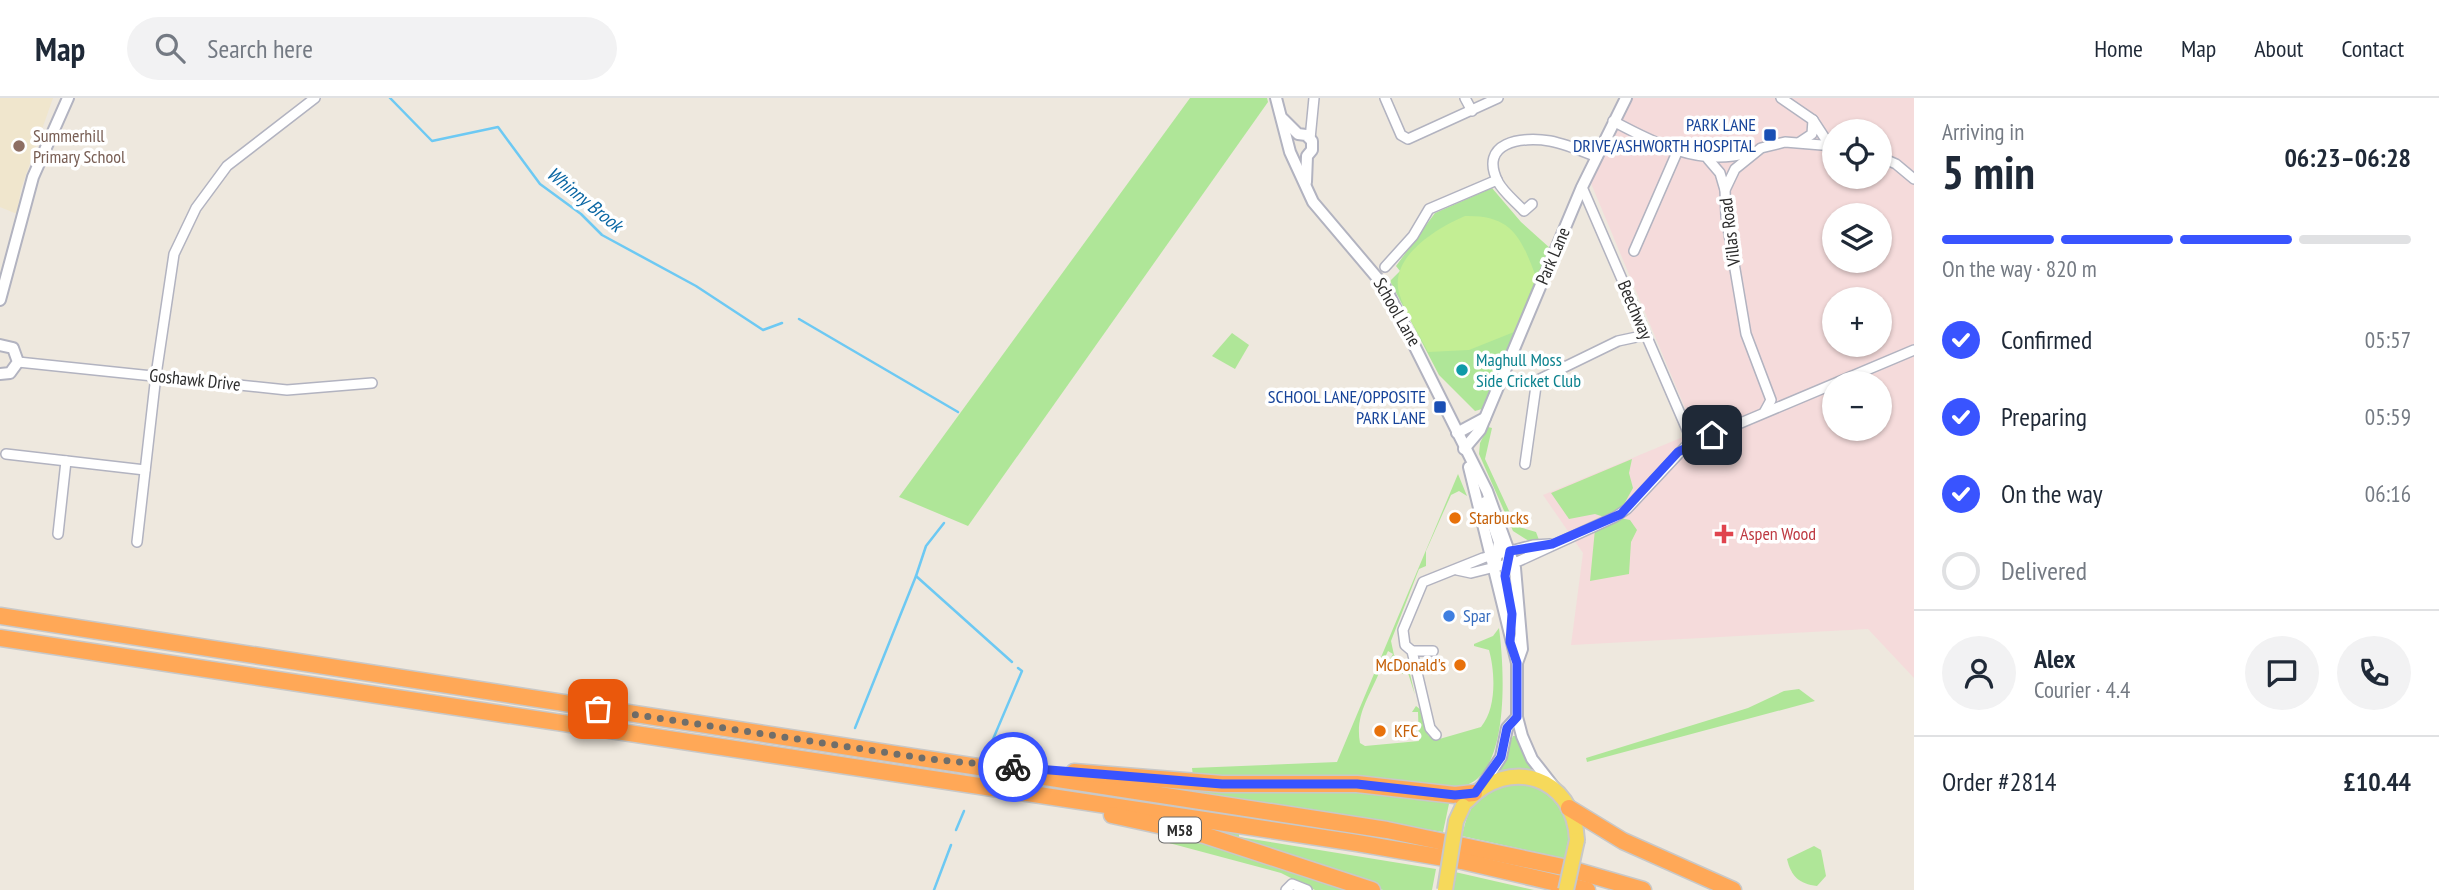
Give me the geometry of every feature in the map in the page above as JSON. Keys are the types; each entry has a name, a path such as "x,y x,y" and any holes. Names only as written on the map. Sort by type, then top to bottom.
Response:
{"highway":[{"name":"M58","path":"0,616 1438,839 1563,867 1643,890"},
{"name":"M58","path":"0,638 1420,853 1587,890"},
{"name":"M58","path":"929,759 1222,784 1357,784 1455,795 1478,790"},
{"name":"M58","path":"985,786 1037,800 1204,835 1372,890"},
{"path":"1569,808 1605,832 1733,890"}],"main road":[{"path":"1445,890 1456,821 1463,806 1478,790 1499,778 1519,776 1556,789 1569,808 1577,840 1566,890"}],"street":[{"path":"0,300 33,177 68,98"},
{"path":"137,542 156,375 174,254 196,208 227,166 315,98"},
{"name":"School Lane","path":"1276,98 1293,156 1313,202 1385,287 1416,342 1465,451 1488,491 1510,551 1510,563 1519,597 1522,649 1517,663"},
{"path":"1289,144 1303,136 1314,117 1314,98"},
{"path":"1385,98 1401,135 1406,139 1498,98"},
{"path":"1465,98 1472,111"},
{"name":"Park Lane","path":"1465,451 1480,430 1582,187 1626,98"},
{"path":"1781,98 1813,120 1822,132"},
{"name":"School Lane","path":"1283,119 1303,136"},
{"path":"1798,142 1812,134 1813,120"},
{"path":"1613,121 1678,150 1708,159 1752,152 1773,144 1798,142 1822,145"},
{"path":"1303,136 1312,150 1307,156 1306,185"},
{"path":"1532,204 1524,211 1497,180 1496,155 1501,146 1513,141 1548,141 1597,157"},
{"path":"1634,251 1678,150"},
{"name":"Villas Road","path":"1752,152 1735,169 1725,191 1726,216 1746,334 1771,400"},
{"path":"1293,156 1307,156"},
{"path":"1708,159 1720,173 1725,191"},
{"path":"1892,162 1914,178"},
{"path":"1385,267 1413,236 1429,209 1497,180"},
{"name":"Beechway","path":"1582,187 1688,432"},
{"path":"1525,464 1536,386 1540,379 1618,341 1646,335"},
{"path":"0,345 13,348 18,362 10,373 0,374"},
{"path":"1457,570 1471,573 1510,563 1621,514 1686,446 1914,350"},
{"name":"Goshawk Drive","path":"18,362 288,390 372,383"},
{"path":"1760,414 1768,408 1771,400 1781,405"},
{"path":"1457,433 1485,418"},
{"name":"School Lane","path":"1465,451 1494,555 1510,642 1517,663"},
{"path":"6,454 145,470"},
{"path":"58,534 65,461"},
{"name":"School Lane","path":"1477,472 1499,542 1494,555"},
{"path":"1436,735 1431,731 1412,652 1405,645 1403,630 1420,587 1433,577 1494,555 1555,543"},
{"name":"School Lane","path":"1510,563 1505,576 1512,614 1510,642"},
{"path":"1412,652 1433,651"},
{"path":"1517,663 1517,717 1528,751 1556,789"},
{"path":"1478,790 1501,757 1507,728 1517,717"},
{"path":"1286,890 1292,884 1307,890"}],"shaded area":[{"name":"Summerhill Primary School","path":"0,98 53,98 21,189 17,214 0,207"},
{"path":"1630,98 1914,98 1914,678 1868,629 1571,645 1583,553 1543,495 1695,432 1590,181"}],"green space":[{"path":"1190,98 1267,98 1268,102 968,526 899,497"},
{"path":"1492,188 1521,222 1551,249 1497,379 1490,382 1490,390 1482,409 1475,411 1439,375 1390,281 1400,271 1396,266 1435,213"},
{"path":"1465,216 1494,219 1504,224 1519,240 1536,277 1514,332 1469,350 1428,352 1399,293 1401,267 1418,245 1430,235"},
{"path":"1232,333 1249,345 1235,369 1212,356"},
{"path":"1488,427 1492,428 1485,459 1516,526 1536,532 1539,540 1529,541 1513,531 1479,454 1480,443"},
{"path":"1632,459 1629,473 1633,488 1623,506 1604,517 1595,514 1569,519 1551,493"},
{"path":"1458,474 1467,496 1459,491 1451,495 1426,551 1426,566 1419,569 1391,641 1394,655 1408,665 1415,695 1408,673 1402,674 1405,667 1392,661 1388,669 1385,667 1393,654 1388,651 1382,664 1379,663"},
{"path":"1620,518 1630,520 1637,530 1631,542 1629,574 1590,581 1595,529"},
{"path":"1499,628 1502,669 1500,722 1495,747 1486,768 1472,782 1453,787 1453,791 1425,784 1371,780 1193,776 1192,768 1337,762 1376,669 1379,673 1359,724 1360,743 1365,746 1419,741 1418,712 1412,712 1416,706 1421,710 1428,735 1436,740 1481,727 1490,710 1493,669 1489,650 1474,644 1493,636"},
{"path":"1799,689 1815,701 1587,762 1586,758 1748,708 1784,691"},
{"path":"1513,736 1519,736 1538,773 1497,772"},
{"path":"1514,781 1543,791 1562,806 1569,828 1567,859 1462,836 1469,813 1478,799"},
{"path":"1134,782 1308,787 1450,799 1443,832"},
{"path":"1178,802 1440,848 1439,852 1176,811"},
{"path":"1174,823 1239,833 1239,837 1436,869 1432,890 1383,890"},
{"path":"1171,834 1353,890 1315,890 1281,873 1169,843"},
{"path":"1814,846 1821,850 1826,876 1817,886 1797,878 1787,859"},
{"path":"1455,872 1534,890 1452,890"}],"waterway":[{"name":"Whinny Brook","path":"390,98 432,141 498,127 540,184 581,214 602,235 696,286 763,330 782,323"},
{"path":"799,319 958,412"},
{"path":"916,576 926,546 944,523"},
{"path":"855,728 916,576 1012,662"},
{"path":"988,751 1022,671 1018,668"},
{"path":"956,830 964,811"},
{"path":"934,890 951,845"}],"way so far":[{"path":"598,709 929,759 1013,767"}],"place":[{"name":"PARK LANE DRIVE/ASHWORTH HOSPITAL","path":"1770,135"},
{"name":"Summerhill Primary School","path":"19,146"},
{"name":"Maghull Moss Side Cricket Club","path":"1462,370"},
{"name":"SCHOOL LANE/OPPOSITE PARK LANE","path":"1440,407"},
{"name":"Starbucks","path":"1455,518"},
{"name":"Aspen Wood","path":"1724,534"},
{"name":"Spar","path":"1449,616"},
{"name":"McDonald's","path":"1460,665"},
{"name":"KFC","path":"1380,731"}],"route":[{"path":"1013,767 1222,784 1357,784 1455,795 1475,793 1501,757 1507,728 1517,717 1517,663 1510,642 1512,614 1505,576 1510,551 1533,545 1552,544 1621,514 1647,489 1678,452 1712,435"}]}
